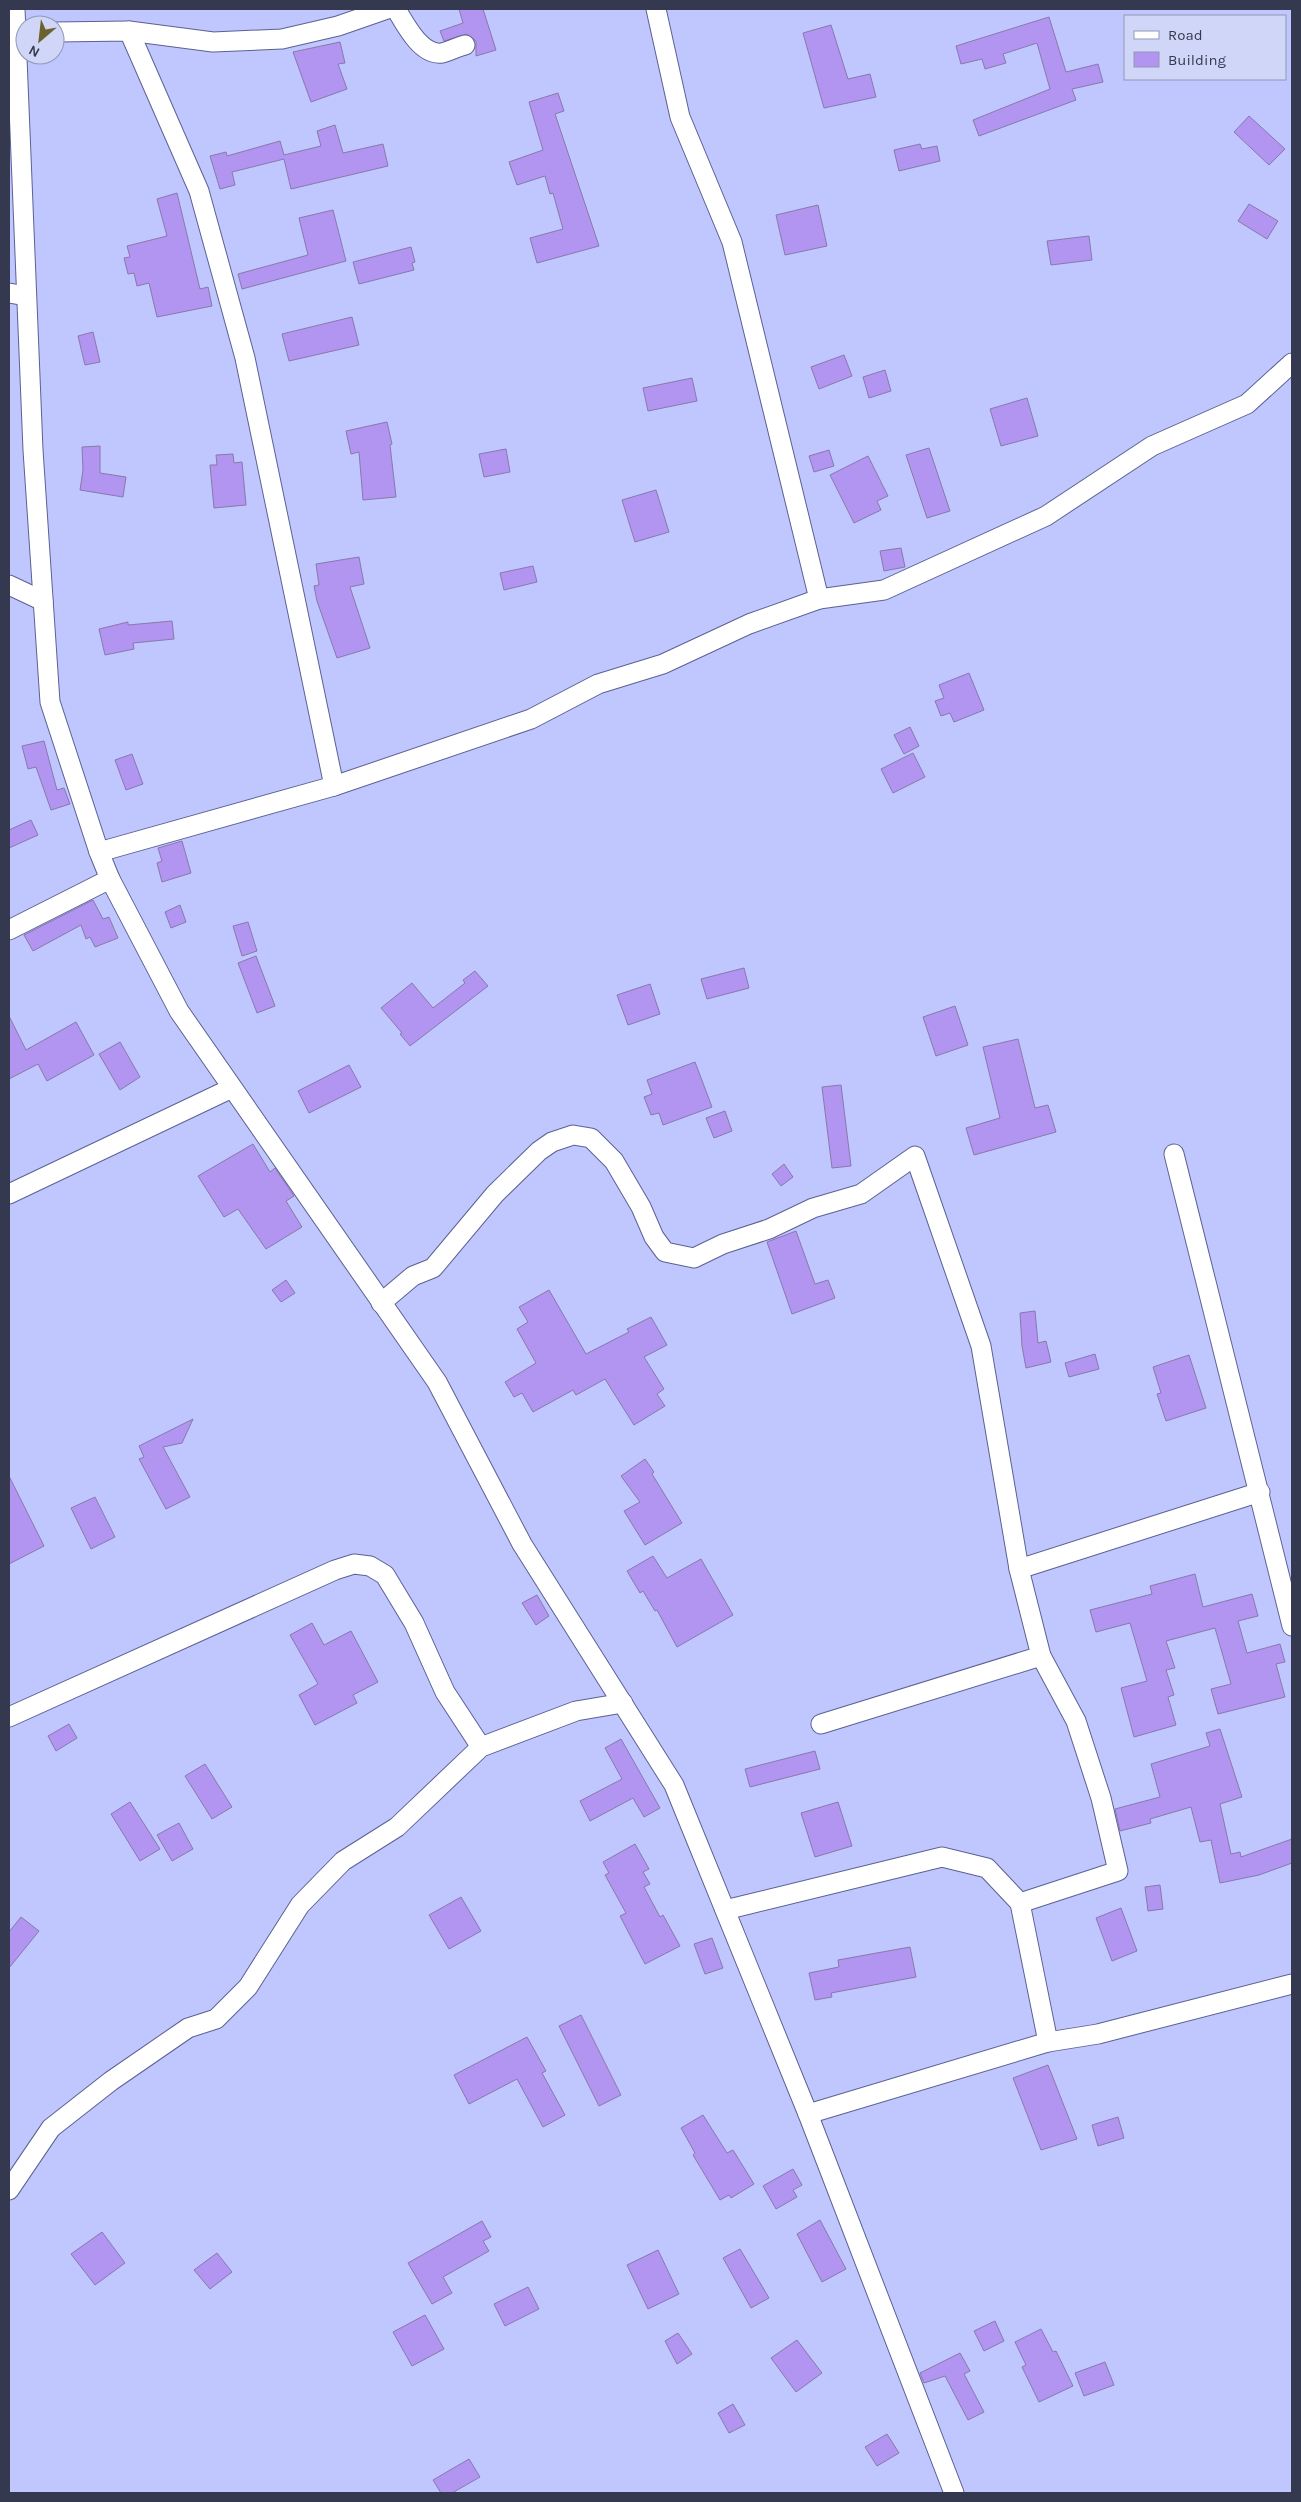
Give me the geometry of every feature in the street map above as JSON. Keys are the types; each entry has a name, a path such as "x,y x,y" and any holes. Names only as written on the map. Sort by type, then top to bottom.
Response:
{"street":[{"path":"65,32 129,31 213,42 282,39 338,26 387,9"},
{"path":"396,9 423,47 442,53 465,45"},
{"path":"656,9 680,116 732,242 766,391 819,599"},
{"path":"129,31 198,191 242,349 334,786"},
{"path":"20,65 18,295 33,450 50,702 99,852 110,878 179,1010 437,1382 522,1544 674,1785 808,2114 954,2493"},
{"path":"99,852 334,786 531,719 598,684 663,664 749,624 819,599 884,590 1046,516 1152,446 1247,404 1292,363"},
{"path":"9,585 44,601"},
{"path":"9,930 110,878"},
{"path":"9,1194 232,1088"},
{"path":"381,1303 413,1276 433,1268 495,1194 539,1151 552,1142 573,1136 591,1138 614,1161 642,1207 654,1238 665,1252 694,1258 722,1244 769,1229 812,1208 861,1194 914,1156 981,1346 1019,1570 1041,1656 1076,1721 1101,1798 1118,1872 1020,1903"},
{"path":"1174,1154 1292,1626"},
{"path":"1019,1570 1260,1492"},
{"path":"9,1717 326,1574 354,1564 370,1566 385,1575 414,1624 445,1692 481,1747"},
{"path":"821,1724 1041,1656"},
{"path":"9,2190 51,2128 111,2081 188,2028 216,2019 248,1986 300,1905 343,1861 397,1827 481,1747 576,1711 623,1703"},
{"path":"725,1910 942,1857 987,1868 1020,1903 1048,2042"},
{"path":"808,2114 1048,2042 1098,2034 1292,1984"}],"building":[{"path":"459,9 483,9 496,50 476,56 476,41 467,34 444,41 440,31 463,23"},
{"path":"1049,17 1066,72 1098,64 1103,82 1072,89 1076,100 979,136 973,120 1050,89 1037,43 1003,54 1006,63 985,69 982,59 961,64 956,46"},
{"path":"831,25 848,79 870,74 876,97 824,108 803,33"},
{"path":"340,42 345,63 338,64 347,89 311,102 293,52"},
{"path":"558,93 564,111 555,114 599,246 537,263 530,238 563,229 553,193 550,194 545,176 517,185 509,162 543,150 529,102"},
{"path":"1249,116 1285,149 1269,165 1234,132"},
{"path":"335,125 343,153 383,144 388,166 291,189 284,159 232,172 235,185 220,189 210,156 226,152 227,156 280,141 284,155 321,146 317,131"},
{"path":"920,144 922,149 937,146 940,161 899,171 894,150"},
{"path":"177,193 200,289 208,287 212,306 157,317 149,283 137,286 134,273 128,274 124,258 130,257 127,246 167,236 157,199"},
{"path":"1249,204 1278,221 1267,239 1238,221"},
{"path":"818,205 827,246 785,255 776,215"},
{"path":"333,210 346,261 242,289 238,274 308,255 299,218"},
{"path":"1089,236 1092,260 1051,265 1047,241"},
{"path":"411,247 415,262 412,263 414,270 359,284 353,262"},
{"path":"352,317 359,345 289,361 282,334"},
{"path":"93,332 100,362 85,365 78,336"},
{"path":"844,355 852,376 819,389 811,367"},
{"path":"885,370 891,391 869,398 863,377"},
{"path":"692,378 697,401 648,411 643,388"},
{"path":"1027,398 1038,436 1001,446 990,409"},
{"path":"387,422 392,444 390,445 396,497 363,500 359,452 351,454 346,431"},
{"path":"100,446 100,473 126,477 123,497 80,490 83,470 82,447"},
{"path":"929,448 950,511 927,518 906,455"},
{"path":"506,449 510,472 484,477 479,454"},
{"path":"829,450 834,466 814,472 809,456"},
{"path":"233,454 234,463 242,462 246,505 214,508 210,465 217,465 216,455"},
{"path":"868,456 888,496 877,501 881,510 854,523 830,475"},
{"path":"656,490 669,532 635,542 622,500"},
{"path":"901,548 905,567 884,571 880,551"},
{"path":"359,557 364,584 350,587 370,648 337,658 317,601 314,586 319,585 316,564"},
{"path":"533,566 537,582 504,590 500,573"},
{"path":"172,621 174,639 133,643 134,649 105,655 99,629 128,622 128,625"},
{"path":"969,673 984,710 954,722 950,713 941,716 935,701 944,698 939,685"},
{"path":"910,727 919,746 904,754 894,735"},
{"path":"44,741 57,790 64,788 70,804 51,810 36,767 28,769 22,746"},
{"path":"913,753 925,777 893,793 881,769"},
{"path":"132,754 143,784 126,790 115,760"},
{"path":"31,820 38,835 9,848 9,830"},
{"path":"182,841 191,873 162,882 157,863 162,861 158,848"},
{"path":"93,900 103,919 109,917 118,938 95,947 90,937 86,939 81,925 33,951 24,935"},
{"path":"180,905 186,922 171,928 165,912"},
{"path":"248,922 257,951 242,956 233,926"},
{"path":"256,956 275,1006 257,1013 238,963"},
{"path":"744,968 749,988 707,999 701,979"},
{"path":"475,971 488,986 410,1046 400,1034 402,1033 381,1008 412,983 433,1008 465,983 463,980"},
{"path":"650,984 660,1014 628,1025 617,995"},
{"path":"955,1006 968,1045 936,1056 923,1017"},
{"path":"9,1016 26,1050 76,1022 94,1055 47,1081 38,1064 9,1079"},
{"path":"1018,1039 1035,1108 1048,1105 1056,1132 974,1155 966,1128 1000,1118 983,1047"},
{"path":"120,1042 140,1077 120,1090 99,1054"},
{"path":"695,1062 712,1107 663,1125 659,1113 651,1115 644,1097 652,1094 647,1080"},
{"path":"349,1065 361,1087 309,1113 298,1091"},
{"path":"841,1085 851,1166 832,1168 822,1087"},
{"path":"725,1111 732,1131 714,1138 706,1118"},
{"path":"253,1144 270,1172 275,1168 294,1196 286,1201 302,1227 266,1249 238,1209 224,1217 198,1176"},
{"path":"784,1164 793,1177 781,1186 772,1174"},
{"path":"796,1231 815,1284 828,1280 835,1298 792,1314 767,1242"},
{"path":"286,1280 295,1293 281,1302 272,1290"},
{"path":"549,1290 586,1354 629,1332 627,1329 651,1317 667,1345 644,1357 664,1389 657,1394 665,1406 634,1425 605,1379 576,1395 573,1390 533,1412 522,1393 514,1397 505,1382 536,1363 517,1329 528,1322 519,1307"},
{"path":"1035,1311 1038,1343 1046,1341 1051,1362 1026,1368 1022,1346 1020,1313"},
{"path":"1095,1354 1099,1369 1069,1377 1065,1363"},
{"path":"1189,1355 1206,1408 1166,1421 1157,1394 1161,1393 1153,1367"},
{"path":"193,1419 182,1443 163,1447 190,1497 166,1509 139,1459 144,1457 139,1446"},
{"path":"645,1459 682,1523 645,1545 624,1511 640,1502 621,1476"},
{"path":"9,1476 44,1546 9,1564"},
{"path":"95,1497 115,1537 91,1549 71,1508"},
{"path":"653,1556 667,1578 701,1559 733,1615 677,1647 657,1610 655,1611 643,1591 640,1593 627,1571"},
{"path":"1195,1574 1203,1607 1252,1594 1258,1616 1238,1621 1247,1653 1280,1644 1285,1662 1276,1664 1285,1697 1218,1714 1211,1689 1231,1684 1215,1628 1166,1641 1175,1668 1166,1670 1174,1695 1168,1697 1176,1725 1134,1737 1121,1688 1147,1681 1130,1623 1096,1632 1090,1610 1152,1594 1150,1586"},
{"path":"537,1595 549,1616 536,1625 522,1603"},
{"path":"312,1623 324,1645 351,1631 378,1682 353,1695 357,1703 315,1725 299,1695 318,1684 290,1635"},
{"path":"69,1724 77,1738 56,1751 48,1736"},
{"path":"1220,1729 1242,1797 1220,1804 1231,1854 1240,1852 1241,1857 1292,1839 1292,1863 1259,1875 1220,1883 1211,1840 1200,1842 1191,1807 1150,1819 1151,1823 1120,1831 1115,1809 1160,1797 1151,1764 1210,1746 1206,1733"},
{"path":"621,1739 660,1808 644,1817 633,1798 590,1821 580,1801 622,1779 605,1748"},
{"path":"815,1751 820,1769 750,1787 745,1769"},
{"path":"205,1764 232,1807 212,1819 185,1776"},
{"path":"130,1802 160,1849 140,1861 111,1814"},
{"path":"838,1802 852,1846 815,1857 801,1813"},
{"path":"179,1823 193,1849 172,1861 157,1835"},
{"path":"635,1844 649,1869 643,1872 650,1884 644,1887 660,1917 663,1915 680,1946 645,1964 620,1916 626,1913 605,1875 609,1873 603,1862"},
{"path":"1160,1885 1163,1909 1148,1911 1145,1887"},
{"path":"461,1897 481,1931 449,1949 429,1915"},
{"path":"1121,1908 1137,1951 1112,1961 1096,1918"},
{"path":"21,1917 39,1931 9,1968 9,1932"},
{"path":"712,1938 723,1968 705,1974 694,1944"},
{"path":"910,1947 916,1977 831,1993 832,1997 815,2000 809,1973 839,1967 838,1960"},
{"path":"581,2015 621,2095 599,2106 559,2026"},
{"path":"527,2037 546,2071 542,2073 565,2115 543,2127 517,2079 469,2104 454,2075"},
{"path":"1048,2065 1077,2139 1041,2150 1013,2078"},
{"path":"703,2115 727,2153 733,2150 754,2184 731,2198 729,2195 720,2200 693,2155 695,2153 681,2128"},
{"path":"1118,2117 1124,2138 1098,2146 1092,2125"},
{"path":"793,2169 802,2185 793,2190 797,2197 776,2209 763,2186"},
{"path":"820,2220 846,2269 822,2282 797,2234"},
{"path":"482,2221 491,2237 483,2241 489,2251 443,2277 452,2293 432,2304 408,2263"},
{"path":"102,2232 125,2263 95,2285 71,2254"},
{"path":"740,2249 769,2298 751,2308 723,2258"},
{"path":"658,2250 679,2294 648,2309 627,2265"},
{"path":"217,2253 232,2272 210,2289 194,2270"},
{"path":"528,2287 539,2309 505,2326 494,2304"},
{"path":"425,2315 444,2349 412,2366 393,2332"},
{"path":"995,2321 1004,2341 984,2351 974,2331"},
{"path":"1041,2329 1053,2352 1056,2351 1073,2386 1039,2402 1022,2367 1026,2365 1015,2342"},
{"path":"678,2333 692,2354 677,2364 665,2341"},
{"path":"797,2340 822,2373 796,2392 771,2358"},
{"path":"960,2353 970,2371 964,2374 984,2412 968,2420 945,2376 924,2383 920,2373"},
{"path":"1105,2362 1114,2385 1084,2396 1075,2373"},
{"path":"733,2404 745,2425 729,2433 718,2413"},
{"path":"887,2434 899,2453 877,2466 865,2447"},
{"path":"469,2459 480,2477 452,2493 441,2493 433,2480"}]}
